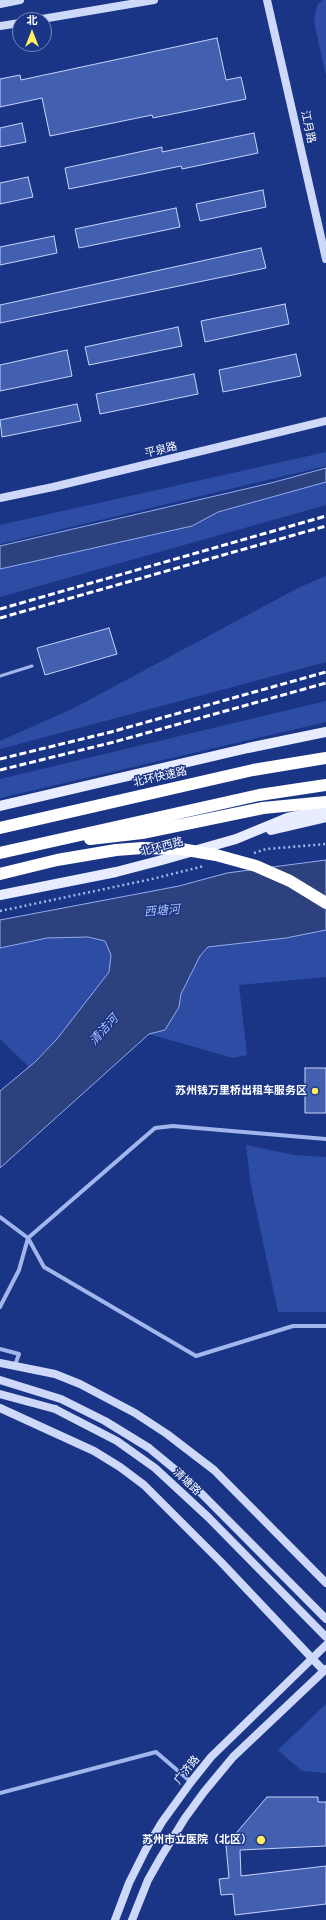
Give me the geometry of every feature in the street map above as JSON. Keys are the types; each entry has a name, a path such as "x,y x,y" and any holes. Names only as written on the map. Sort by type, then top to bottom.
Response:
{"highway":[{"name":"北环快速路","path":"0,828 253,770 326,758"},
{"path":"0,853 259,795 326,785"},
{"path":"31,846 142,833 263,808 326,802"},
{"path":"0,874 105,851 142,848 181,849 216,855 256,866 290,880 326,903"}],"main road":[{"path":"0,4 20,0"},
{"path":"52,17 154,0"},
{"name":"江月路","path":"267,0 326,259"},
{"path":"0,26 12,24"},
{"name":"平泉路","path":"0,498 53,487 326,421"},
{"path":"0,806 248,748 326,732"},
{"name":"北环西路","path":"0,895 116,872 236,839 276,822 298,815 326,810"},
{"path":"236,839 326,817"},
{"path":"0,1363 55,1374 80,1384 135,1413 167,1434 214,1470 326,1583"},
{"name":"清塘路","path":"0,1380 60,1398 122,1430 173,1467 216,1508 326,1619"},
{"name":"清塘路","path":"0,1394 55,1409 117,1441 155,1468 208,1517 326,1635"},
{"path":"0,1408 94,1451 140,1482 221,1562 312,1659 325,1670 233,1757 204,1792 163,1852 148,1880 132,1920"},
{"name":"广济路","path":"312,1659 326,1635"},
{"name":"广济路","path":"114,1920 129,1883 146,1849 171,1808 191,1782 211,1757 326,1645"}],"street":[{"path":"0,1307 18,1270 28,1238 155,1128 173,1126 326,1140"},
{"path":"0,1217 28,1238 44,1267 196,1356 293,1326 326,1326"},
{"path":"0,1349 19,1354 16,1365"},
{"path":"0,1793 156,1752 191,1782"}],"lane":[{"path":"0,676 32,666"}],"path":[{"path":"251,853 266,849 326,844"},
{"path":"0,911 152,879 206,865"}],"shaded area":[{"path":"323,0 326,0 326,76 314,22 317,5"},
{"path":"326,452 326,466 0,544 0,525"},
{"path":"326,482 326,505 0,597 0,569 192,526 218,512"},
{"path":"326,576 326,662 0,749 0,741 74,708 298,588"},
{"path":"326,701 326,722 0,798 0,779"},
{"path":"326,930 326,977 239,985 247,1055 233,1058 149,1034 165,1030 179,1007 181,994 200,956 208,947 286,938"},
{"path":"77,937 102,939 107,943 111,955 109,972 57,1039 29,1067 0,1039 0,948 47,938"},
{"path":"246,1145 294,1155 326,1157 326,1312 278,1312 251,1186"},
{"path":"326,1704 326,1773 302,1771 278,1750"}],"water":[{"path":"326,468 326,482 218,512 192,526 0,569 0,546 271,483"},
{"path":"326,860 326,930 286,938 208,947 200,956 181,994 179,1007 165,1030 149,1034 0,1168 0,1091 35,1062 57,1039 109,972 111,955 105,941 88,937 47,938 0,948 0,920 179,886 227,873"}],"building":[{"path":"217,38 226,80 241,77 246,99 153,118 152,115 50,136 42,98 0,107 0,79 20,75 21,80"},
{"path":"22,123 26,142 0,147 0,128"},
{"path":"254,133 258,153 182,169 181,166 69,189 65,168 162,147 162,152"},
{"path":"28,177 33,197 0,204 0,183"},
{"path":"263,190 266,207 200,221 196,204"},
{"path":"176,208 180,227 79,248 75,229"},
{"path":"54,236 57,253 0,265 0,247"},
{"path":"261,248 266,268 0,323 0,305"},
{"path":"285,304 289,324 205,342 201,321"},
{"path":"178,327 182,346 89,365 85,347"},
{"path":"67,350 72,376 0,391 0,365"},
{"path":"296,354 301,376 223,392 219,370"},
{"path":"194,374 198,394 100,414 96,394"},
{"path":"77,404 81,421 2,437 0,420"},
{"path":"109,628 117,654 45,675 37,648"},
{"name":"苏州钱万里桥出租车服务区","path":"305,1068 326,1068 326,1113 305,1113"},
{"path":"267,1797 318,1797 318,1802 326,1802 326,1846 240,1850 241,1876 326,1866 326,1904 235,1915 233,1894 221,1895 219,1879 229,1878 226,1845"}],"railway":[{"path":"0,609 326,516"},
{"path":"0,618 326,526"},
{"path":"0,759 111,732 326,672"},
{"path":"0,770 114,742 326,683"}],"place":[{"name":"苏州钱万里桥出租车服务区","path":"315,1091"},
{"name":"苏州市立医院（北区）","path":"261,1840"}],"water label":[{"name":"西塘河","path":"162,911"},
{"name":"清洁河","path":"104,1030"}]}
